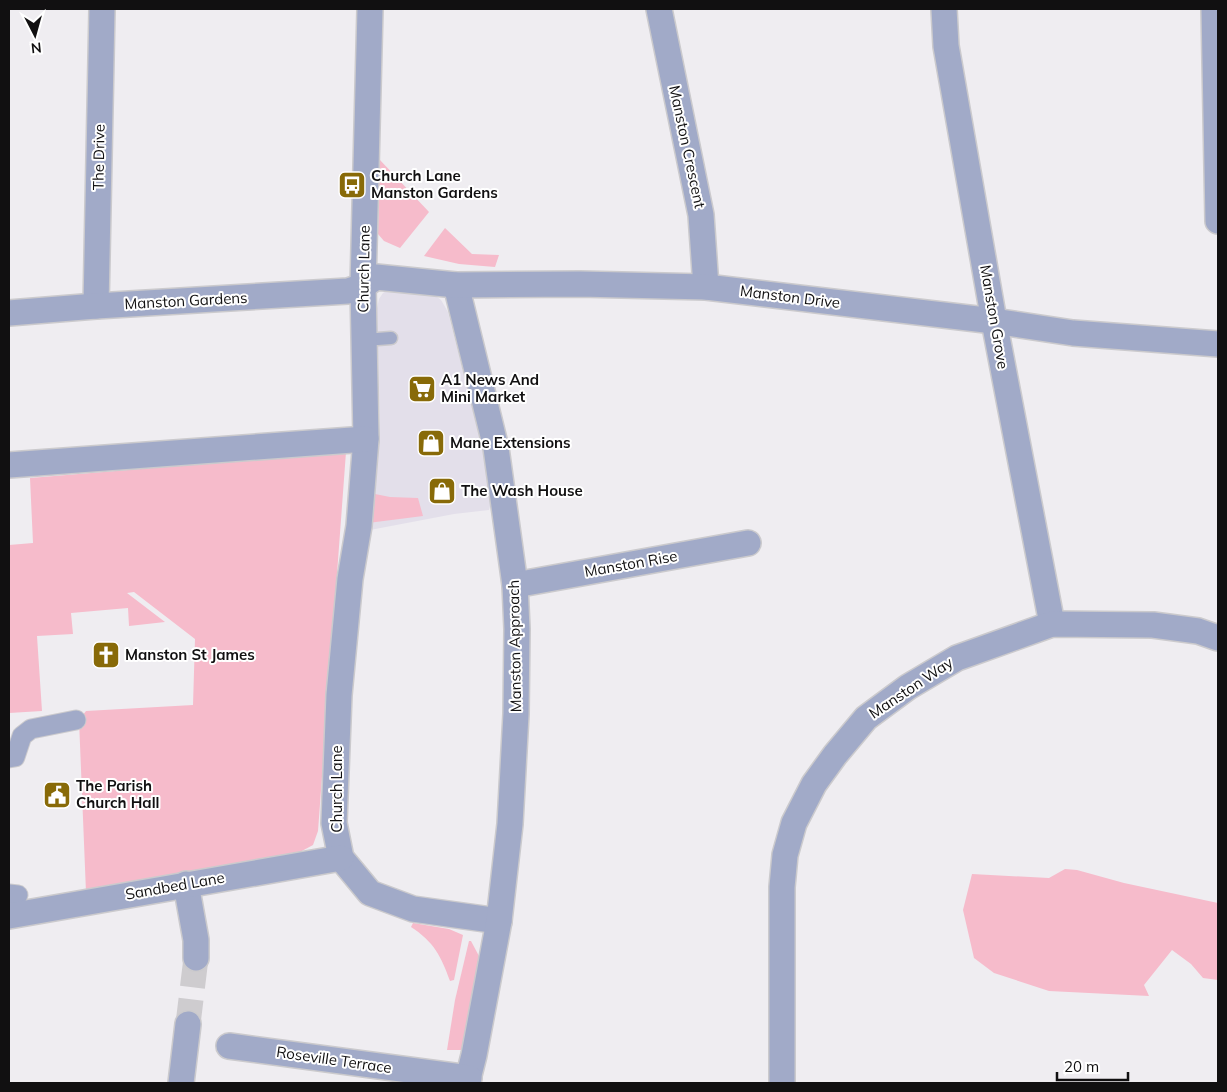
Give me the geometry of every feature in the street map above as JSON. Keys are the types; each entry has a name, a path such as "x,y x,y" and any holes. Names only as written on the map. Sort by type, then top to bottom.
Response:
{"street":[{"name":"The Drive","path":"96,306 102,9"},
{"name":"Church Lane","path":"340,858 334,823 339,695 350,579 359,526 366,438 363,286 370,9"},
{"name":"Manston Crescent","path":"659,9 701,215 706,287"},
{"name":"Manston Grove","path":"944,9 946,46 994,321 1052,624"},
{"path":"1214,9 1218,221"},
{"name":"Manston Drive","path":"363,286 376,277 456,285 580,284 706,287 994,321 1073,333 1218,344"},
{"name":"Manston Approach","path":"456,285 496,448 515,585 517,629 516,714 510,824 498,922"},
{"name":"Manston Gardens","path":"9,313 348,291 363,286"},
{"path":"9,465 366,438"},
{"name":"Manston Rise","path":"515,585 748,543"},
{"name":"Manston Way","path":"782,1083 782,886 785,856 794,823 814,784 866,718 908,687 957,658 1052,624 1153,625 1198,631 1218,638"},
{"path":"9,758 15,757 22,736 32,728 76,720"},
{"path":"340,858 370,893 413,909 498,922 468,1080"},
{"name":"Sandbed Lane","path":"12,902 186,884 340,858"},
{"path":"186,884 196,940 196,958"},
{"path":"180,1083 188,1024"},
{"name":"Roseville Terrace","path":"229,1046 468,1080"}],"lane":[{"path":"364,340 391,338"}],"shaded area":[{"path":"380,160 429,212 400,248 384,241 378,234"},
{"path":"445,228 472,254 499,255 495,267 459,264 424,256"},
{"path":"390,289 433,294 441,300 448,312 485,459 492,500 489,510 454,514 370,530 368,523 375,494 380,424 377,308 383,293"},
{"name":"Manston St James","path":"346,452 318,831 313,845 300,852 86,892 79,720 86,711 193,705 195,639 134,592 127,593 165,622 129,626 128,608 71,613 73,634 37,636 42,711 9,713 9,545 33,543 30,478"},
{"path":"375,494 390,497 418,498 423,516 368,523"},
{"path":"1065,869 1077,870 1124,883 1218,903 1218,980 1203,978 1191,964 1172,950 1144,985 1149,996 1049,991 994,973 974,958 963,910 972,874 1049,878"},
{"path":"413,923 449,929 463,935 454,980 450,981 436,950 426,938 411,927"},
{"path":"469,941 471,941 480,958 466,1050 447,1050 455,1000"}],"tunnel":[{"path":"188,1024 196,958"}],"place":[{"name":"Church Lane Manston Gardens","path":"352,185"},
{"name":"A1 News And Mini Market","path":"422,389"},
{"name":"Mane Extensions","path":"431,443"},
{"name":"The Wash House","path":"442,491"},
{"name":"Manston St James","path":"106,655"},
{"name":"The Parish Church Hall","path":"57,795"}]}
